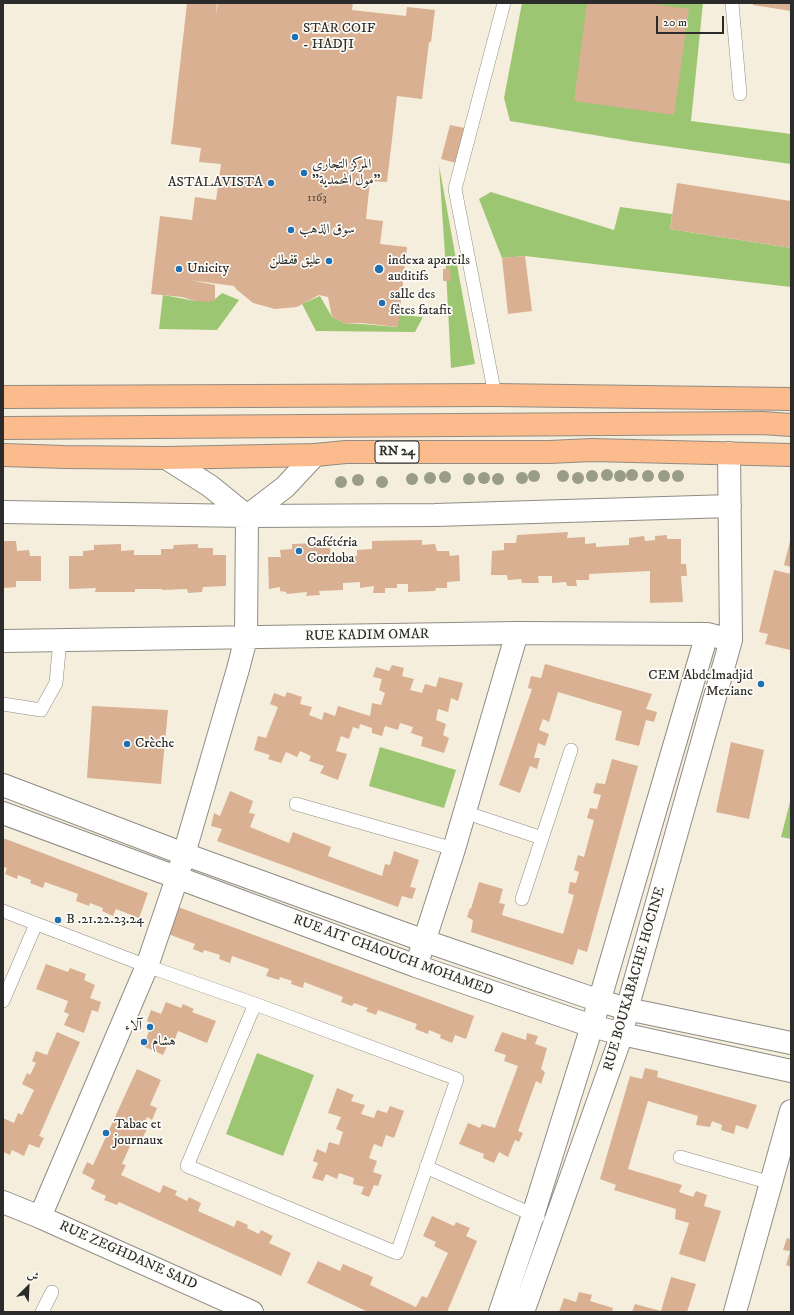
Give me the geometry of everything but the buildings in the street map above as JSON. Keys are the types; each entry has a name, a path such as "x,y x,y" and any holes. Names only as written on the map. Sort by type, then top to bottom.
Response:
{"main road":[{"path":"3,397 495,395 791,399"},
{"name":"RN 24","path":"3,428 754,423 791,425"},
{"name":"RN 24","path":"3,455 166,458 315,455 346,452 549,452 592,450 791,455"}],"street":[{"name":"RUE BOUKABACHE HOCINE","path":"523,1312 622,1034 627,1009 731,640 729,453"},
{"path":"247,516 285,487 315,455"},
{"path":"166,458 210,486 247,516"},
{"path":"3,512 247,516 435,515 730,506"},
{"path":"40,1217 147,966 177,878 246,638 247,516"},
{"path":"416,966 454,849 517,632"},
{"name":"RUE KADIM OMAR","path":"3,641 246,638 517,632 707,634 731,640"},
{"path":"500,1312 533,1215 600,1001 707,634"},
{"path":"3,785 184,854 600,1001 627,1009 791,1043"},
{"name":"RUE AIT CHAOUCH MOHAMED","path":"3,813 416,966 592,1026 791,1071"},
{"path":"735,1312 771,1184 786,1149 791,1111"},
{"name":"RUE ZEGHDANE SAID","path":"3,1202 40,1217 252,1312"}],"lane":[{"path":"495,395 455,189 504,3"},
{"path":"732,3 740,94"},
{"path":"3,704 40,710 56,683 60,640"},
{"path":"522,899 571,750"},
{"path":"296,804 454,849"},
{"path":"464,812 542,838"},
{"path":"3,911 147,966 255,1004 457,1079 397,1253 188,1166 255,1004"},
{"path":"3,1001 36,924"},
{"path":"680,1157 771,1184"},
{"path":"426,1167 554,1224"},
{"path":"42,1312 52,1292"}],"green space":[{"path":"522,3 703,3 691,121 791,134 791,164 636,142 510,121 504,98"},
{"path":"439,165 475,364 451,368 446,270"},
{"path":"491,192 614,230 620,207 672,214 670,229 791,248 791,287 525,256 502,258 479,199"},
{"path":"222,293 239,300 217,330 159,329 163,295 195,301 214,300"},
{"path":"320,296 332,317 346,324 397,327 399,315 423,317 415,332 316,331 302,304"},
{"path":"380,747 456,770 444,808 369,786"},
{"path":"791,798 791,839 781,837"},
{"path":"257,1053 314,1075 283,1156 226,1134"}],"place":[{"name":"STAR COIF - HADJI","path":"295,37"},
{"name":"المركز التجاري \"مول المحمدية\"","path":"304,173"},
{"name":"ASTALAVISTA","path":"271,183"},
{"name":"سوق الذهب","path":"291,230"},
{"name":"عليق قفطلن","path":"329,261"},
{"name":"Unicity","path":"179,269"},
{"name":"indexa apareils auditifs","path":"379,269"},
{"name":"salle des fêtes fatafit","path":"382,303"},
{"name":"Cafétéria Cordoba","path":"299,551"},
{"name":"CEM Abdelmadjid Meziane","path":"761,684"},
{"name":"Crèche","path":"127,744"},
{"name":"B .21.22.23.24","path":"58,920"},
{"name":"آلاء","path":"150,1027"},
{"name":"هشام","path":"144,1042"},
{"name":"Tabac et journaux","path":"106,1133"}]}
